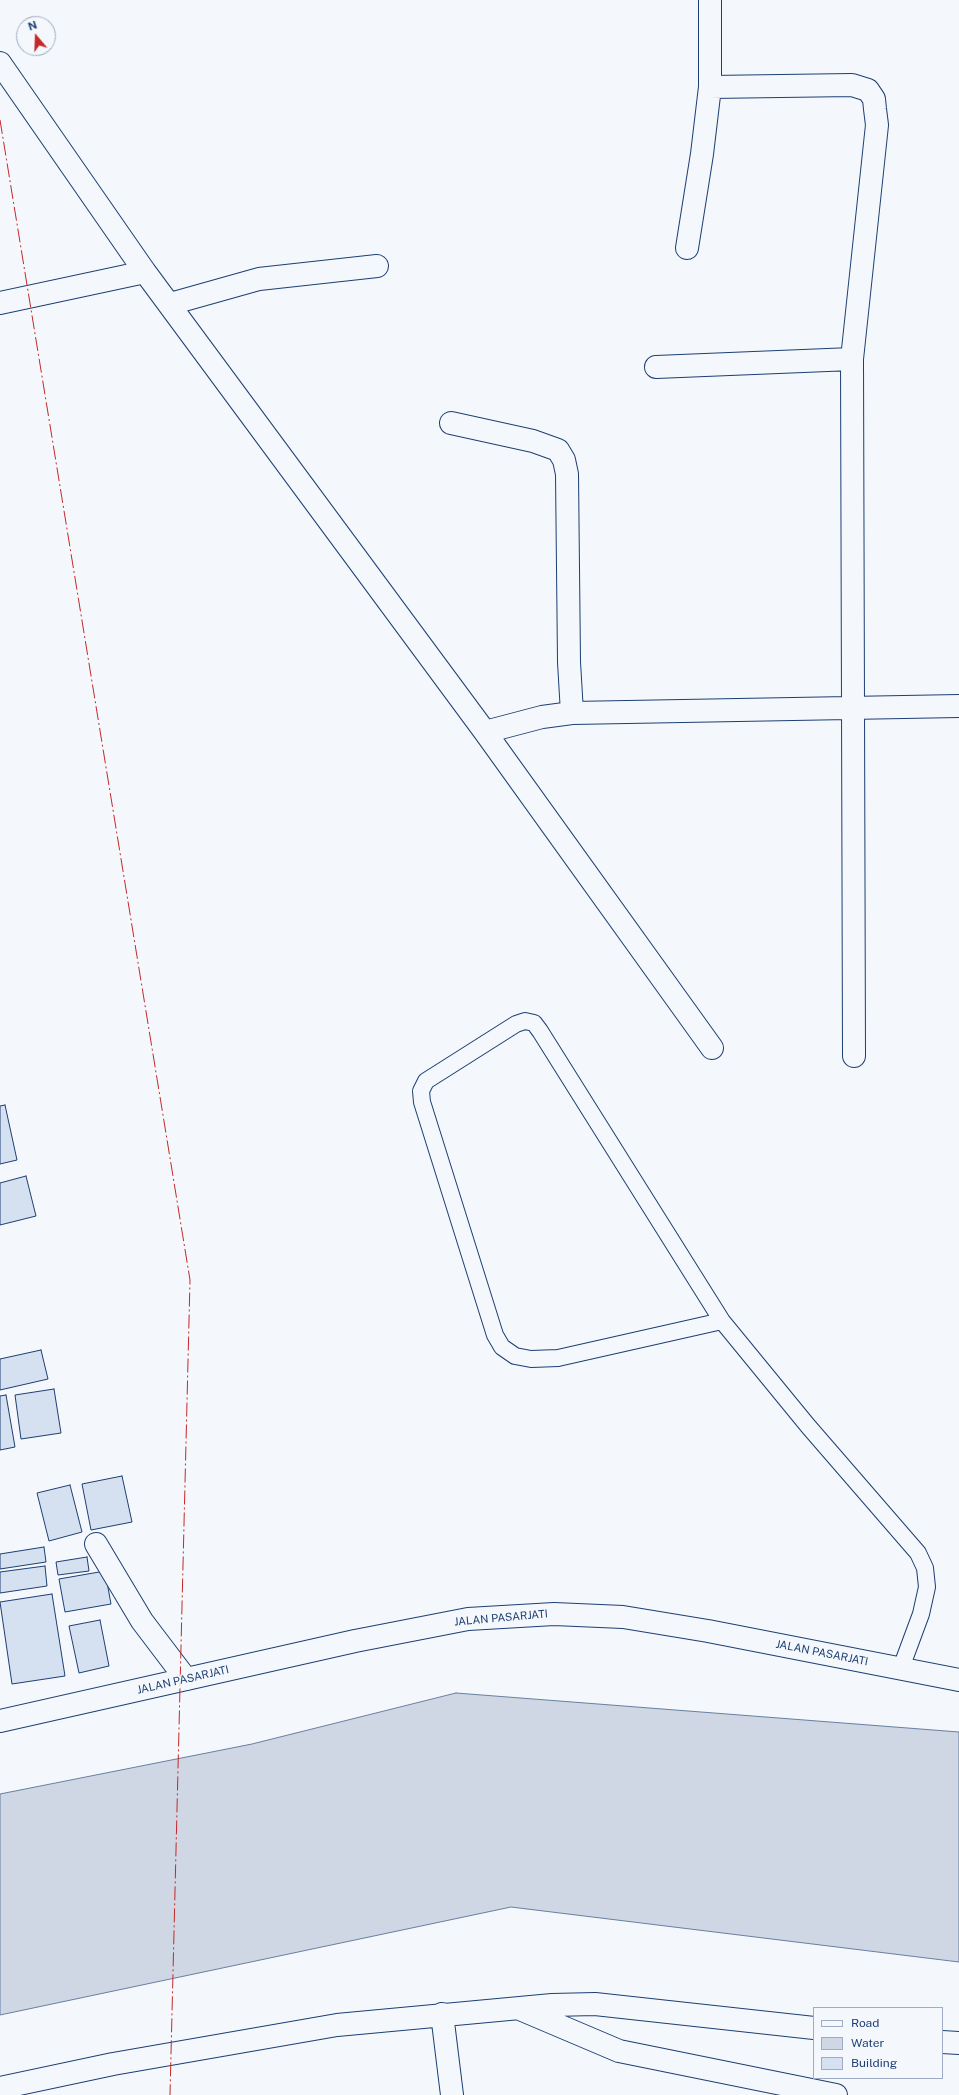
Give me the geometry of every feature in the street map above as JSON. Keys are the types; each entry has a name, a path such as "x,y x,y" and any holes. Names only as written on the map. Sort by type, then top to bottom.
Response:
{"street":[{"path":"687,248 702,154 710,87 710,0"},
{"path":"0,63 145,272 485,732 712,1048"},
{"path":"710,87 852,85 868,90 874,99 877,125 852,359 854,1056"},
{"path":"170,304 259,279 377,266"},
{"path":"0,303 145,272"},
{"path":"656,367 852,359"},
{"path":"451,423 533,441 558,450 564,460 567,474 569,662 572,713"},
{"path":"485,732 542,717 572,713 959,706"},
{"path":"96,1544 142,1621 186,1679"},
{"name":"JALAN PASARJATI","path":"0,1721 186,1679 468,1619 554,1614 623,1617 959,1680"},
{"path":"0,2088 113,2064 337,2025 518,2008 595,2004 813,2028"},
{"path":"518,2008 620,2051 836,2095"},
{"path":"442,2014 452,2095"},
{"path":"943,2042 959,2043"}],"lane":[{"path":"722,1321 558,1358 526,1358 515,1356 502,1347 495,1335 422,1102 421,1091 426,1081 516,1024 525,1021 534,1023 722,1321 808,1426 918,1553 925,1568 926,1587 921,1614 901,1668"}],"water":[{"path":"456,1693 959,1732 959,1962 511,1907 0,2015 0,1794 252,1744"}],"building":[{"path":"5,1105 17,1160 0,1164 0,1106"},
{"path":"26,1176 36,1216 0,1225 0,1183"},
{"path":"41,1350 48,1379 0,1390 0,1359"},
{"path":"54,1389 61,1433 21,1439 15,1395"},
{"path":"6,1395 15,1447 0,1450 0,1396"},
{"path":"122,1476 132,1522 91,1530 82,1484"},
{"path":"70,1485 82,1532 49,1541 37,1493"},
{"path":"44,1547 46,1562 0,1569 0,1554"},
{"path":"87,1557 89,1571 58,1575 56,1562"},
{"path":"45,1566 47,1586 0,1593 0,1572"},
{"path":"105,1571 111,1604 65,1612 59,1579"},
{"path":"52,1594 65,1676 12,1684 0,1602"},
{"path":"100,1620 109,1666 79,1673 69,1626"}],"power":[{"path":"0,120 190,1280 170,2095"}]}
